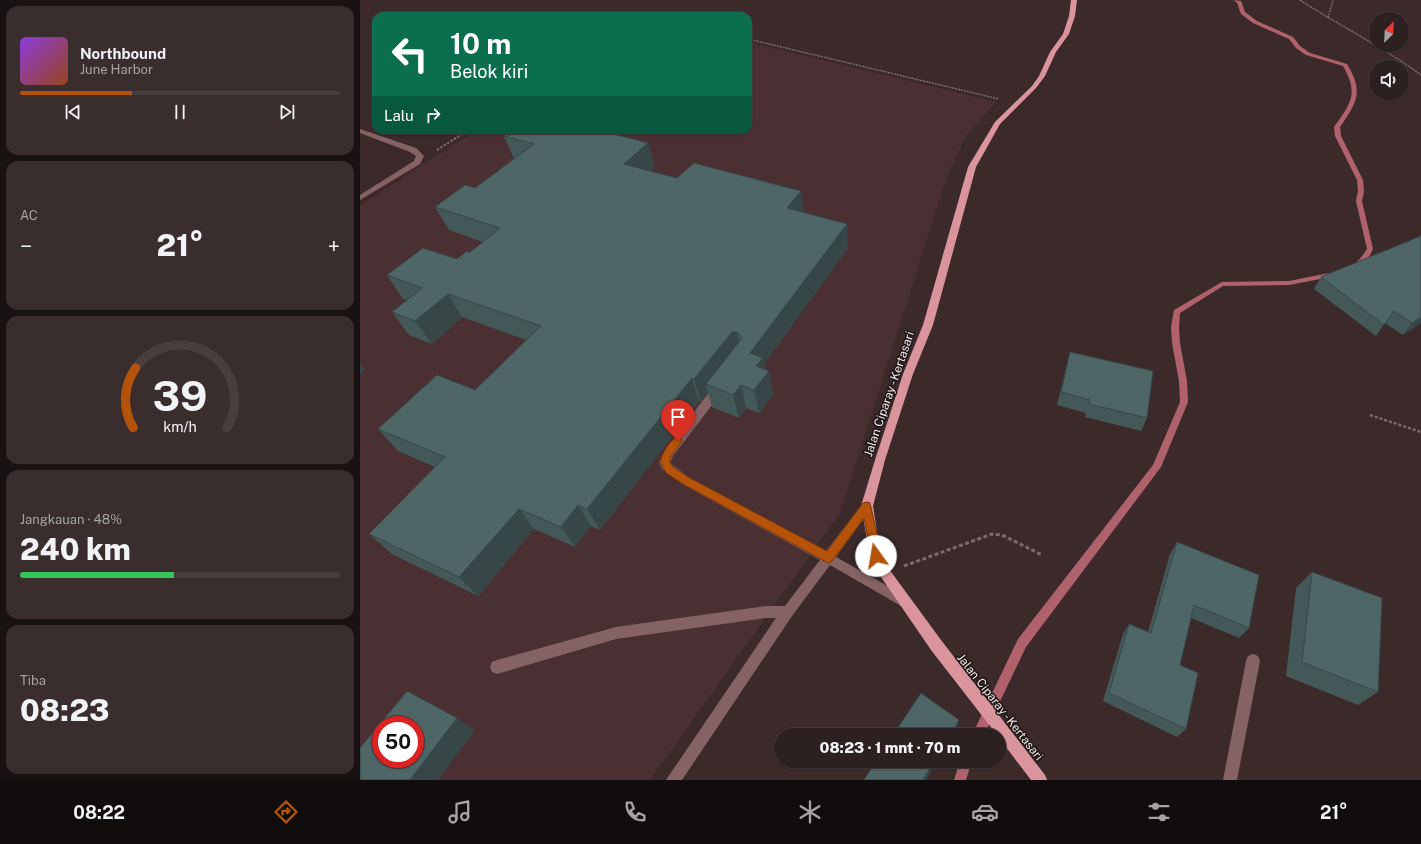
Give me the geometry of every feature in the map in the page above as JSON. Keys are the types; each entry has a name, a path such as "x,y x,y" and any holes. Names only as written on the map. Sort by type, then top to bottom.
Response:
{"main road":[{"name":"Jalan Ciparay - Kertasari","path":"1040,780 905,602 885,573 876,556 873,545 867,506 880,460 908,374 928,325 972,167 997,123 1034,87 1042,76 1053,52 1066,34 1072,16 1074,0"}],"street":[{"path":"360,131 413,150 420,156 417,162 360,198"},
{"path":"726,378 669,452 664,462 666,466 686,481 828,558 905,602"},
{"path":"673,780 788,612 867,506"},
{"path":"497,667 616,633 765,612 788,612"},
{"path":"1230,780 1253,660"}],"path":[{"path":"1300,0 1399,59 1421,75"},
{"path":"1328,18 1333,0"},
{"path":"752,40 1017,103"},
{"path":"417,162 462,134"},
{"path":"1370,415 1421,432"},
{"path":"885,573 992,534 1002,535 1042,555"}],"shaded area":[{"path":"752,43 996,102 966,136 947,176 840,513 650,780 360,780 360,205 471,134 752,134"}],"building":[{"path":"507,134 613,134 648,143 624,164 677,178 694,163 801,191 787,208 847,224 750,353 763,358 756,366 769,371 754,390 741,385 733,395 706,384 742,338 737,332 732,332 694,379 692,378 587,509 578,505 561,527 519,509 459,577 369,534 445,457 378,429 437,375 475,390 541,326 448,294 415,321 392,312 422,288 387,275 423,248 457,259 467,251 469,253 500,228 435,207 465,185 475,188 534,144 504,136"},
{"path":"1421,236 1421,317 1412,323 1394,311 1384,325 1321,277"},
{"path":"1070,352 1153,371 1147,418 1089,404 1090,400 1061,392"},
{"path":"1177,542 1259,575 1249,628 1194,605 1180,665 1198,673 1186,729 1109,693 1129,624 1151,633"},
{"path":"1312,572 1382,598 1378,692 1302,662"},
{"path":"407,691 457,718 424,762 424,716 386,716"},
{"path":"921,693 959,720 954,728 898,728"},
{"path":"372,733 372,768 419,768 410,780 360,780 360,748"},
{"path":"872,768 930,768 923,780 864,780"}],"waterway":[{"path":"1236,0 1239,2 1243,13 1255,22 1291,38 1298,47 1308,54 1345,65 1351,75 1354,83 1354,98 1348,111 1337,127 1338,136 1360,180 1361,191 1359,201 1370,249 1363,261 1356,265"},
{"path":"981,728 1022,643 1157,467 1184,402 1183,381 1176,343 1175,327 1177,312 1222,284 1289,283 1334,274"},
{"path":"960,780 964,768"}],"route":[{"path":"678,441 669,452 664,462 670,470 686,481 828,558 867,506 876,556"}]}
